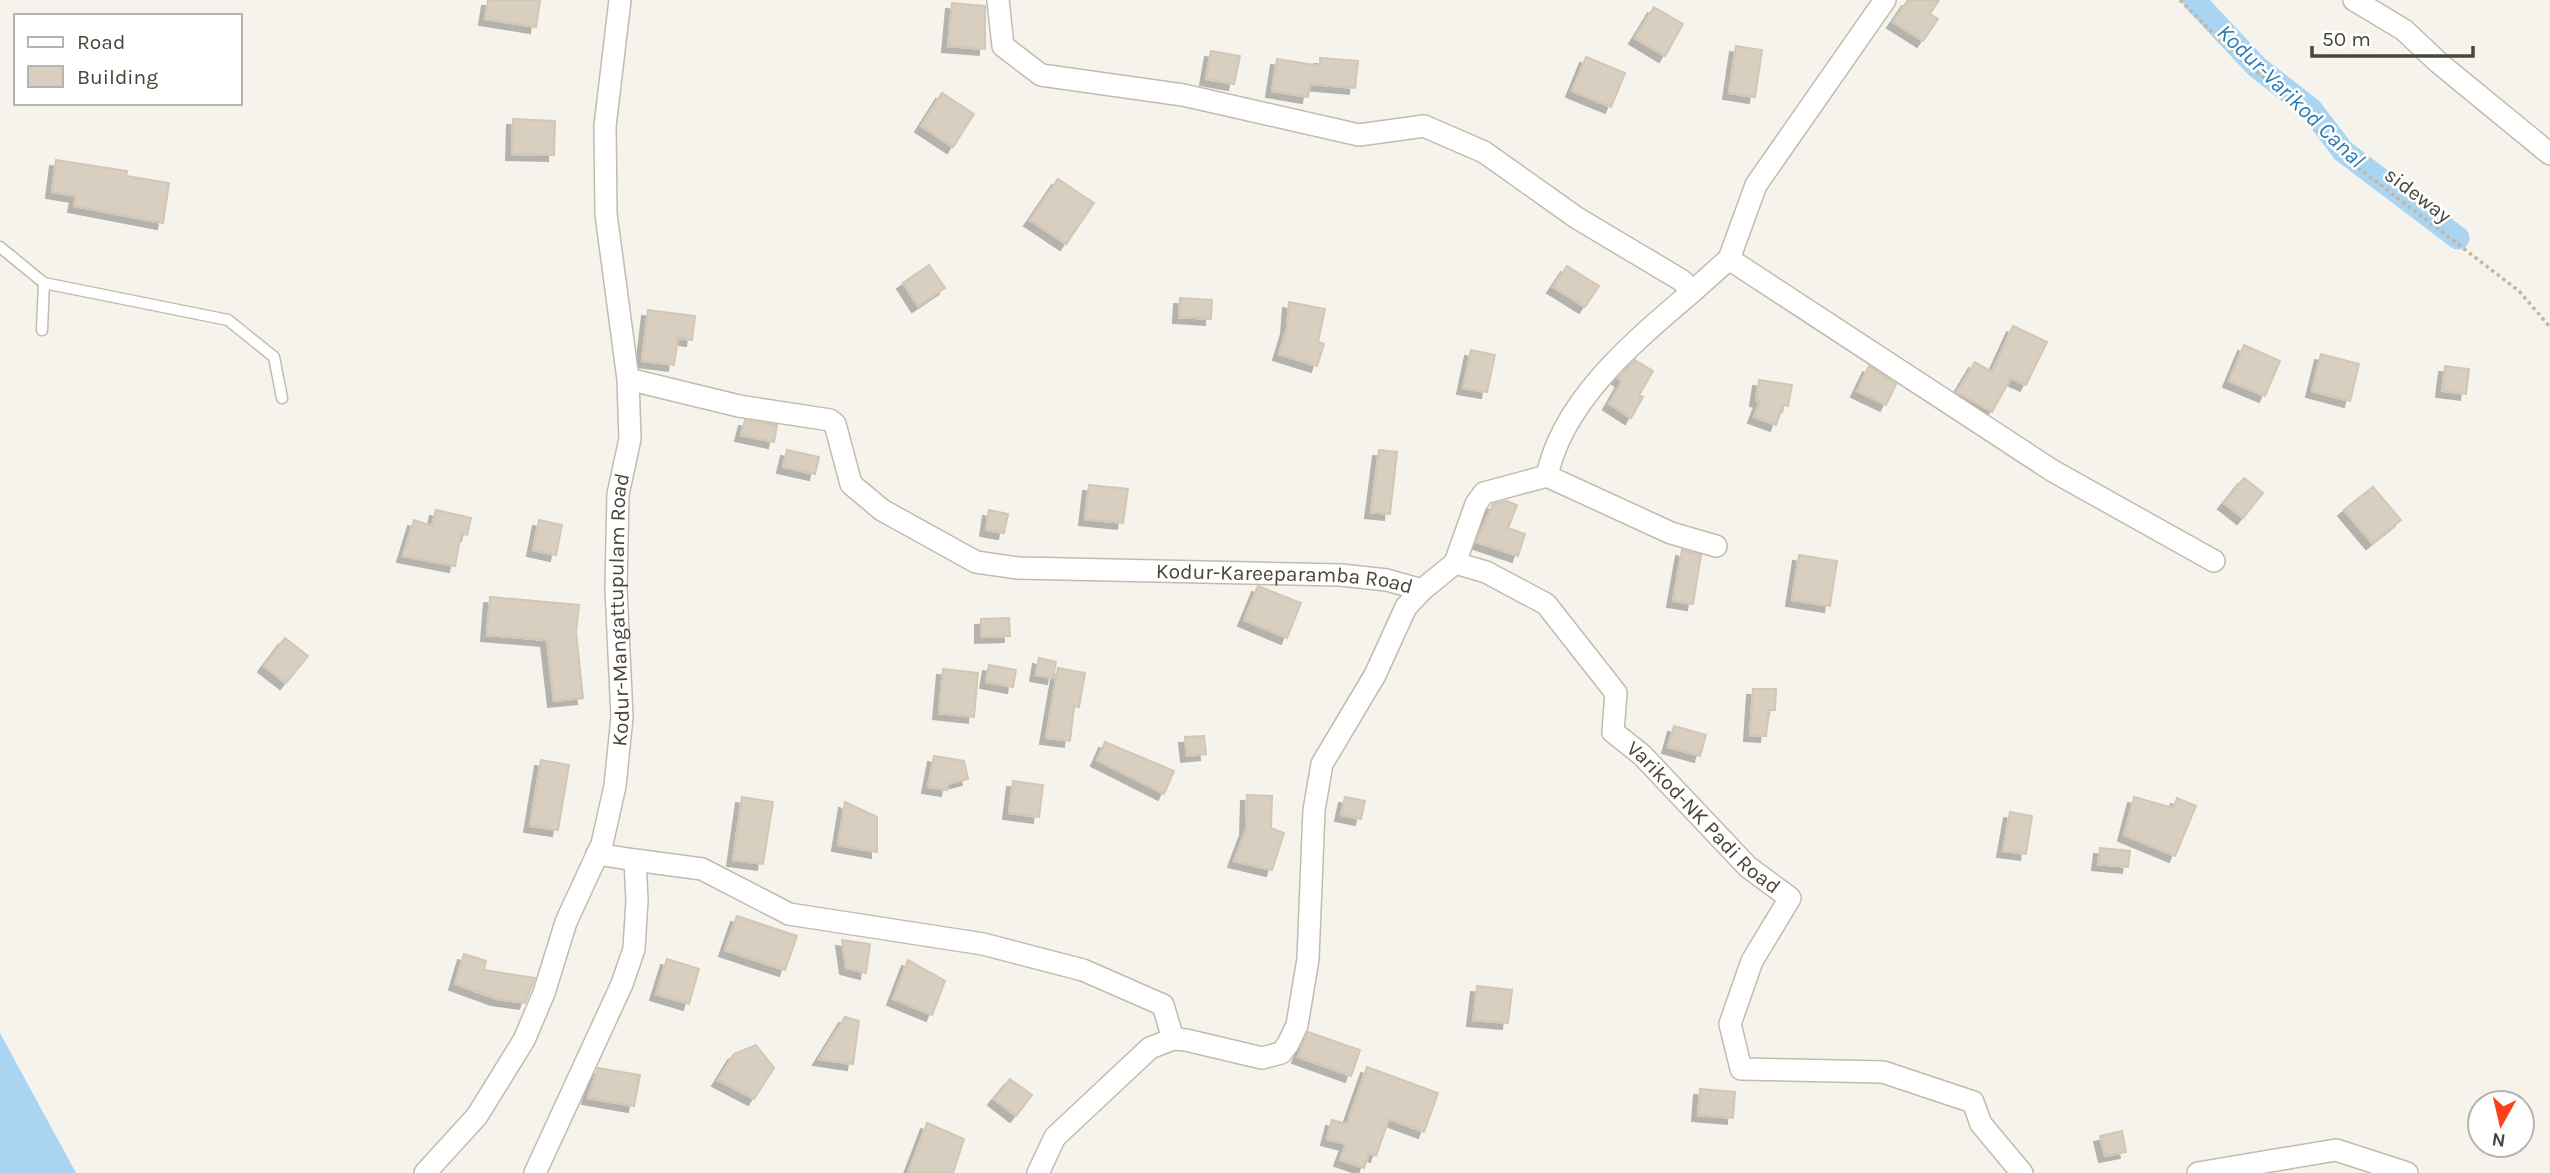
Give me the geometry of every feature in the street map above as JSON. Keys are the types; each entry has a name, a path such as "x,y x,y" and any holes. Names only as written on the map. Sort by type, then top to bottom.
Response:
{"street":[{"name":"Kodur-Mangattupulam Road","path":"425,1173 477,1116 524,1040 544,993 566,922 603,844 615,786 622,717 615,589 618,494 630,439 628,379 606,214 605,125 620,0"},
{"path":"998,0 1003,46 1041,75 1183,95 1359,135 1424,126 1484,152 1577,218 1658,266 1693,291"},
{"path":"1547,476 1553,449 1578,407 1646,332 1729,259 1756,185 1885,0"},
{"path":"2354,0 2404,30 2439,63 2550,153"},
{"path":"1729,259 2053,471 2214,561"},
{"name":"Kodur-Kareeparamba Road","path":"628,379 739,406 830,420 835,424 850,484 882,510 976,562 1018,568 1341,575 1387,580 1422,590 1406,607 1375,675 1322,764 1314,810 1308,959 1297,1025 1288,1044 1281,1053 1262,1058 1173,1039"},
{"path":"1422,590 1455,563 1476,504 1484,493 1547,476 1671,533 1716,546"},
{"name":"Varikod-NK Padi Road","path":"1455,563 1486,572 1546,604 1616,693 1613,732 1642,755 1748,867 1790,898 1752,961 1730,1024 1741,1069 1883,1072 1973,1101 1982,1124 2022,1173"},
{"path":"597,854 702,869 789,914 983,944 1083,970 1163,1005 1173,1039 1150,1048 1055,1138 1038,1173"},
{"path":"535,1173 622,984 634,949 637,900 635,860"},
{"path":"2198,1173 2336,1150 2407,1173"}],"lane":[{"path":"0,247 44,283 228,320 274,357 282,398"},
{"path":"42,330 44,283"}],"path":[{"name":"sideway","path":"2180,0 2223,43 2291,101 2335,150 2519,291 2550,327"}],"water":[{"path":"0,1033 76,1173 0,1173"}],"building":[{"path":"488,0 540,0 536,27 485,19"},
{"path":"1908,0 1939,0 1930,14 1938,19 1923,41 1893,22"},
{"path":"952,3 985,6 985,49 948,46"},
{"path":"1654,7 1683,24 1665,56 1635,38"},
{"path":"1736,46 1762,50 1755,97 1729,93"},
{"path":"1211,51 1240,56 1234,84 1206,79"},
{"path":"1586,57 1625,73 1611,107 1572,91"},
{"path":"1320,58 1358,61 1355,88 1310,84 1308,97 1272,91 1277,59 1320,66"},
{"path":"942,93 974,114 953,147 921,126"},
{"path":"513,119 555,121 554,155 512,154"},
{"path":"56,160 127,171 126,176 169,183 163,223 74,206 76,196 52,192"},
{"path":"1058,179 1094,203 1066,244 1030,220"},
{"path":"929,265 945,288 918,306 903,283"},
{"path":"1567,266 1599,286 1585,307 1553,287"},
{"path":"1180,298 1212,300 1211,319 1179,317"},
{"path":"1289,302 1325,309 1318,342 1324,344 1317,366 1279,354 1287,328"},
{"path":"648,310 695,316 692,340 678,338 674,365 642,361"},
{"path":"2013,326 2047,342 2026,385 2011,378 1992,412 1957,392 1975,362 1992,372"},
{"path":"2244,345 2280,361 2265,396 2229,381"},
{"path":"1471,350 1495,355 1487,392 1463,388"},
{"path":"2321,354 2359,364 2350,401 2312,391"},
{"path":"1635,360 1653,371 1639,395 1643,397 1631,418 1609,404 1622,381 1618,378"},
{"path":"1869,366 1896,384 1886,405 1857,391"},
{"path":"2445,366 2469,369 2466,394 2442,391"},
{"path":"1759,380 1792,385 1788,406 1783,405 1776,425 1754,417 1760,401 1756,400"},
{"path":"745,420 777,425 774,442 741,435"},
{"path":"787,450 819,457 815,474 783,467"},
{"path":"1379,450 1397,452 1390,514 1371,512"},
{"path":"2244,478 2263,493 2243,518 2224,503"},
{"path":"1089,485 1128,489 1123,523 1085,519"},
{"path":"2373,487 2401,520 2372,543 2344,510"},
{"path":"1506,501 1517,505 1508,528 1525,534 1518,556 1476,542 1493,504"},
{"path":"436,510 471,518 467,535 461,533 455,566 403,556 414,520 432,526"},
{"path":"989,510 1008,514 1004,533 986,530"},
{"path":"539,520 562,525 556,555 533,550"},
{"path":"1682,550 1701,555 1693,604 1673,601"},
{"path":"1799,555 1837,561 1830,606 1792,600"},
{"path":"1258,586 1301,603 1287,638 1244,620"},
{"path":"490,597 579,605 576,632 583,698 554,701 547,640 487,635"},
{"path":"1009,618 1010,636 981,637 981,619"},
{"path":"285,638 308,656 286,683 264,666"},
{"path":"1039,658 1056,662 1053,678 1036,675"},
{"path":"989,665 1016,670 1013,687 986,682"},
{"path":"1058,668 1085,673 1079,707 1074,706 1070,741 1046,738"},
{"path":"943,669 978,673 974,717 939,713"},
{"path":"1753,689 1776,689 1775,710 1769,710 1766,736 1750,735"},
{"path":"1674,726 1706,735 1700,756 1668,747"},
{"path":"1204,736 1206,754 1187,756 1185,737"},
{"path":"1105,742 1174,771 1164,794 1097,760"},
{"path":"934,756 964,761 968,779 948,784 947,790 928,787"},
{"path":"541,760 569,765 558,830 530,826"},
{"path":"1013,781 1043,785 1039,817 1009,813"},
{"path":"1247,795 1272,796 1271,828 1284,833 1272,870 1234,861 1246,829"},
{"path":"742,797 773,802 763,864 733,860"},
{"path":"1345,797 1365,801 1361,819 1341,815"},
{"path":"2134,797 2173,808 2177,798 2196,806 2175,856 2124,835"},
{"path":"845,802 877,817 877,852 838,845"},
{"path":"2010,812 2032,816 2026,854 2003,851"},
{"path":"2100,848 2130,851 2128,867 2098,864"},
{"path":"737,916 797,936 785,970 725,950"},
{"path":"842,940 870,944 866,973 846,968"},
{"path":"464,954 486,961 484,970 535,978 525,1003 497,999 455,984"},
{"path":"667,959 699,969 689,1004 656,994"},
{"path":"908,960 945,981 932,1015 893,999"},
{"path":"1477,986 1512,990 1508,1023 1473,1020"},
{"path":"845,1017 859,1021 853,1064 819,1059"},
{"path":"1308,1032 1360,1050 1351,1076 1298,1057"},
{"path":"756,1045 774,1068 754,1099 718,1080 734,1054"},
{"path":"1367,1067 1438,1093 1424,1132 1389,1119 1376,1156 1369,1153 1364,1168 1340,1160 1346,1144 1327,1139 1332,1120 1347,1124"},
{"path":"598,1068 640,1075 634,1106 588,1098"},
{"path":"1010,1079 1032,1095 1016,1116 994,1099"},
{"path":"1700,1089 1735,1092 1733,1118 1698,1115"},
{"path":"927,1123 964,1139 953,1173 908,1173"},
{"path":"2122,1131 2126,1152 2105,1156 2100,1136"}],"waterway":[{"name":"Kodur-Varikod Canal","path":"2194,0 2257,67 2311,109 2343,151 2458,238"}]}
